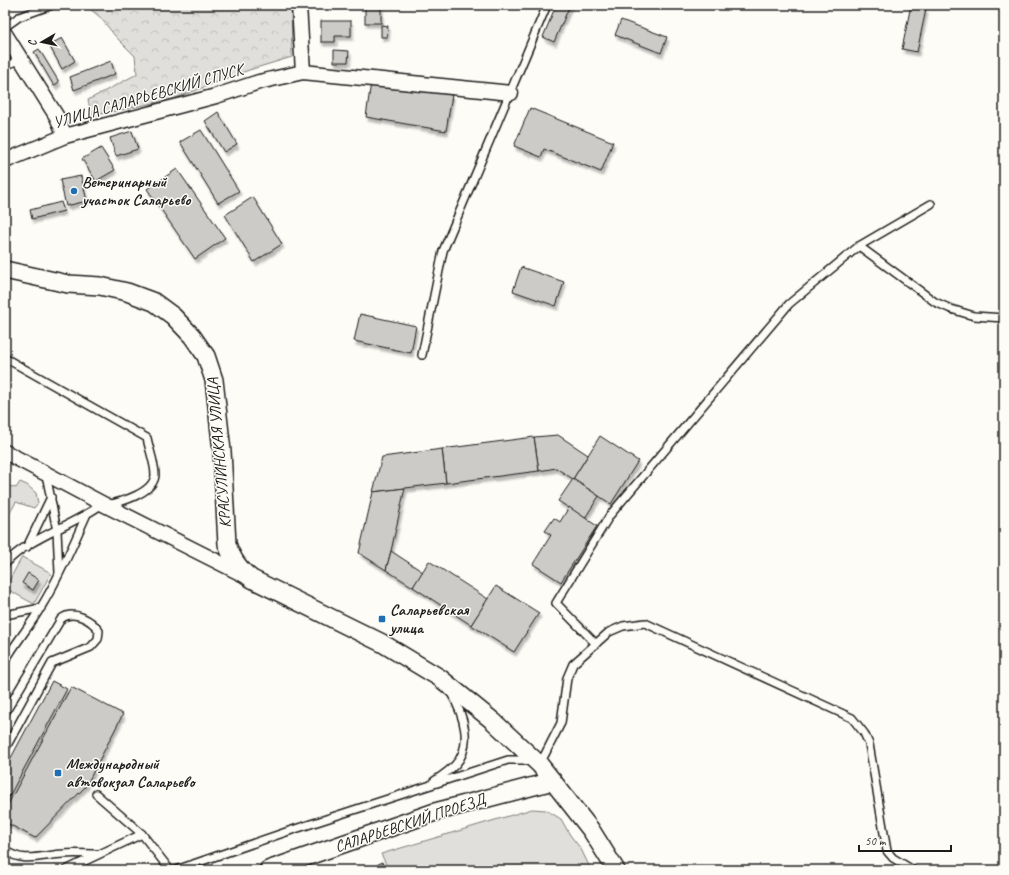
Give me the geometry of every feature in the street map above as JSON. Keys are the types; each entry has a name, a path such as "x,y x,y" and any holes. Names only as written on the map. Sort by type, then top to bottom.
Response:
{"street":[{"path":"299,5 303,72"},
{"path":"5,34 57,117 65,136"},
{"name":"УЛИЦА САЛАРЬЕВСКИЙ СПУСК","path":"5,161 65,136 216,96 259,82 303,72 511,93"},
{"name":"КРАСУЛИНСКАЯ УЛИЦА","path":"5,270 68,284 100,286 127,292 154,302 173,316 192,336 206,356 214,380 222,451 227,544 240,570 252,579"},
{"path":"5,452 104,505 382,644 440,678 493,721 540,765 591,830 616,870"},
{"name":"САЛАРЬЕВСКИЙ ПРОЕЗД","path":"268,870 435,812 553,780"}],"lane":[{"path":"5,27 19,17 52,5"},
{"path":"422,355 443,251 547,5"},
{"path":"5,66 21,59"},
{"path":"596,644 556,603 610,515 789,304 859,246 931,204"},
{"path":"859,246 935,302 974,316 1004,318"},
{"path":"5,358 147,438 155,475 151,485 141,493 122,502 104,505 27,547 6,563 5,571"},
{"path":"46,474 57,531 59,575"},
{"path":"27,547 51,496"},
{"path":"5,661 15,643 40,608 59,575 86,516"},
{"path":"5,616 40,608"},
{"path":"5,713 61,619 66,615 69,615 86,619 95,624 99,631 98,639 91,647 52,662 5,749"},
{"path":"176,870 289,831 508,760 523,760 540,765 561,723 569,672 573,664 616,629 634,623 646,622 852,718 864,732 869,744 887,851 893,858 913,870"},
{"path":"426,787 456,764 463,749 465,734 463,718 452,694 440,678"},
{"path":"96,794 142,834 170,870"},
{"path":"66,870 142,834"},
{"path":"5,850 19,857 33,858 62,854 97,854"}],"green space":[{"path":"85,5 291,5 292,57 249,70 173,99 92,116 88,100 137,74 135,56 116,37 100,17"},
{"path":"20,482 27,485 36,493 38,503 34,508 16,502 5,522 5,485 16,488"},
{"path":"22,557 51,573 34,604 5,588"},
{"path":"532,809 546,810 561,819 570,835 581,849 591,870 389,870 381,854"}],"building":[{"path":"556,5 570,5 554,42 543,37"},
{"path":"911,5 926,9 917,52 902,49"},
{"path":"365,7 381,7 381,23 365,23"},
{"path":"621,20 667,37 661,53 615,35"},
{"path":"321,21 351,21 351,36 335,36 335,42 321,42"},
{"path":"381,25 388,26 387,37 381,37"},
{"path":"62,38 75,61 62,69 49,45"},
{"path":"39,49 59,82 54,86 34,52"},
{"path":"334,50 349,51 348,62 334,62"},
{"path":"111,61 115,74 74,90 70,77"},
{"path":"371,82 452,95 446,131 366,117"},
{"path":"530,108 613,142 601,172 544,149 541,157 514,146"},
{"path":"218,112 237,144 224,152 205,121"},
{"path":"201,130 239,191 218,203 180,142"},
{"path":"132,131 138,149 116,156 110,138"},
{"path":"101,148 115,170 96,181 82,159"},
{"path":"177,169 225,238 195,259 147,189"},
{"name":"Ветеринарный участок Саларьево","path":"81,176 87,201 66,206 60,180"},
{"path":"253,197 282,244 254,262 225,215"},
{"path":"61,202 64,211 32,219 30,210"},
{"path":"521,267 564,282 556,306 513,291"},
{"path":"360,314 416,326 411,353 354,341"},
{"path":"558,435 588,455 573,479 556,468 539,471 534,437"},
{"path":"600,436 638,461 611,504 573,479"},
{"path":"534,437 539,471 446,483 442,449"},
{"path":"442,449 446,483 373,492 382,457"},
{"path":"573,479 599,496 585,518 558,501"},
{"path":"405,488 386,570 359,553 373,492"},
{"path":"569,507 597,526 561,582 533,564 551,535 545,531 554,518 560,522"},
{"path":"391,551 423,572 413,587 386,570"},
{"path":"429,561 488,599 471,625 413,587"},
{"path":"28,573 39,580 33,590 22,583"},
{"path":"496,586 539,613 514,652 471,625"},
{"path":"52,681 67,689 5,804 5,769"},
{"name":"Международный автовокзал Саларьево","path":"71,687 123,714 86,786 35,838 5,822 5,810"},
{"path":"382,862 386,870 373,870 372,868"}],"place":[{"name":"Ветеринарный участок Саларьево","path":"74,191"},
{"name":"Саларьевская улица","path":"382,619"},
{"name":"Международный автовокзал Саларьево","path":"58,773"}]}
